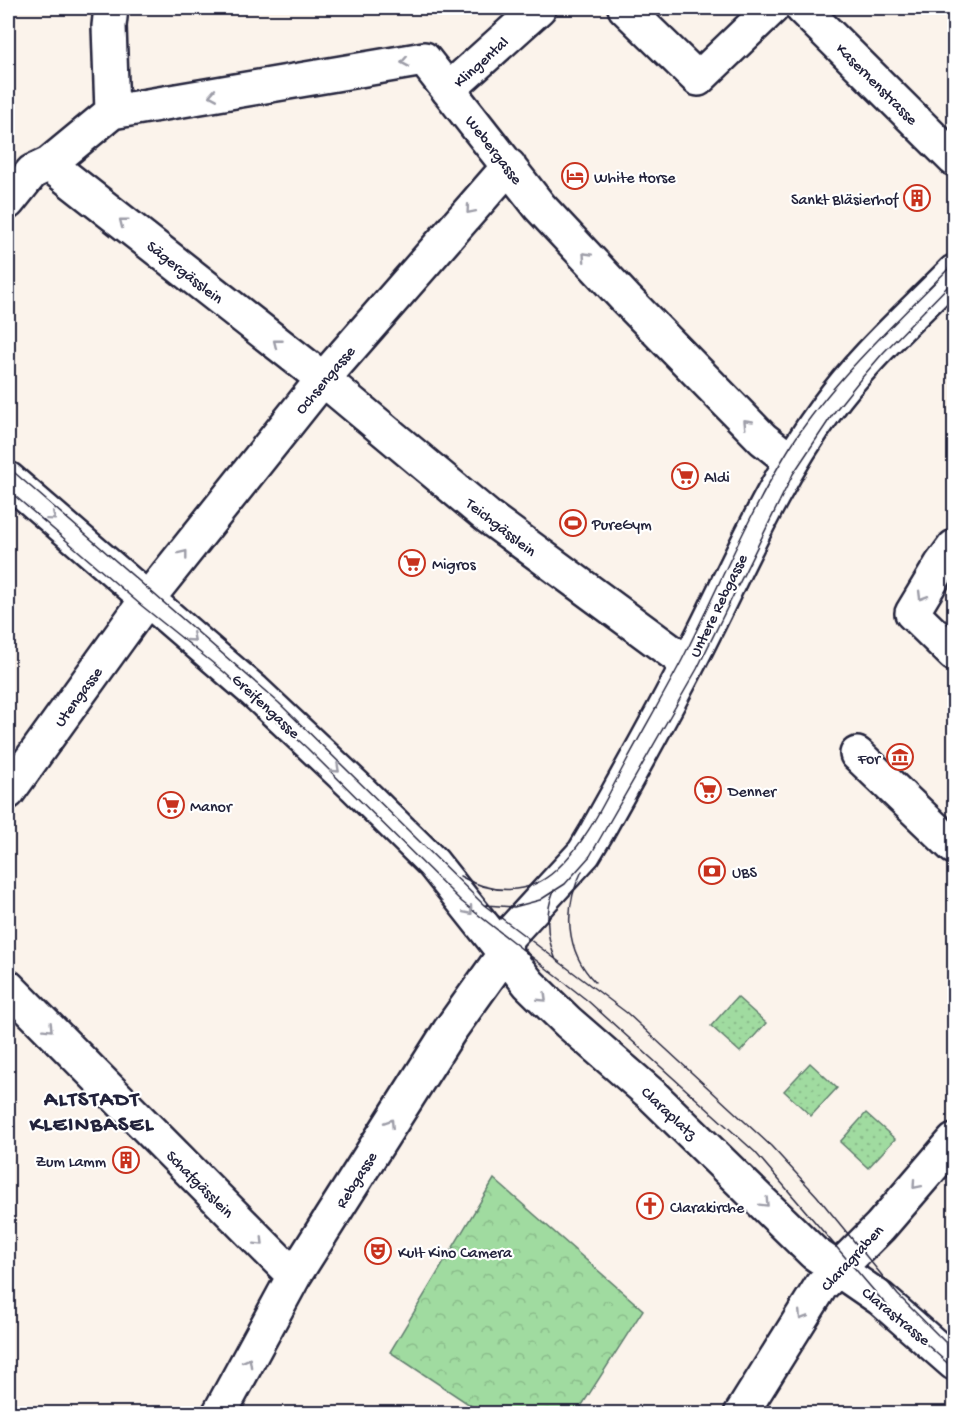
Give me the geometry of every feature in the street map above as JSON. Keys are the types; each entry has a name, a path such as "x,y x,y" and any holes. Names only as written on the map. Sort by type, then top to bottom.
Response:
{"street":[{"path":"8,202 32,172 49,164 112,112 109,26 111,8"},
{"name":"Klingental","path":"448,90 539,8"},
{"path":"625,8 698,79 772,8"},
{"name":"Kasernenstrasse","path":"802,8 954,159"},
{"name":"Webergasse","path":"112,112 424,59 540,207 763,439 791,461"},
{"name":"Sägergässlein","path":"49,164 322,379"},
{"name":"Ochsengasse","path":"148,600 322,379 508,166"},
{"name":"Untere Rebgasse","path":"506,953 506,938 584,853 688,664 791,461 828,407 853,377 954,272"},
{"name":"Teichgässlein","path":"322,379 487,516 688,664"},
{"name":"Greifengasse","path":"8,479 254,691 356,787 432,863 506,953"},
{"path":"954,547 940,565 912,613 954,654"},
{"name":"Utengasse","path":"8,792 148,600"},
{"path":"857,754 954,847"},
{"name":"Claraplatz","path":"506,953 529,984 568,1022 652,1095 814,1252 837,1269"},
{"name":"Rebgasse","path":"219,1413 294,1276 450,1030 506,953"},
{"name":"Schafgässlein","path":"8,987 294,1276"},
{"name":"Claragraben","path":"741,1413 821,1286 880,1227 954,1141"},
{"name":"Clarastrasse","path":"837,1269 881,1299 954,1364"}],"green space":[{"path":"737,997 766,1023 740,1052 711,1026"},
{"path":"810,1063 837,1088 811,1116 784,1091"},
{"path":"866,1113 895,1139 868,1168 840,1142"},
{"path":"494,1179 643,1310 577,1413 482,1413 390,1352"}],"tram line":[{"path":"460,876 497,889 521,888 534,884 556,870 578,846 596,818 682,660 744,532 784,457 821,404 863,355 954,263"},
{"path":"485,905 514,907 540,900 565,884 590,856 697,669 793,474 835,411 859,381 954,280"},
{"path":"8,467 279,703 484,905 627,1013 771,1146 817,1196 898,1295 954,1351"},
{"path":"8,490 142,606 224,672 307,748 462,902 588,1001 755,1152 881,1299 954,1369"},
{"path":"582,871 572,900 570,929 578,957 595,982"},
{"path":"554,890 549,907 548,925 550,943 556,960"}],"place":[{"name":"White Horse","path":"575,176"},
{"name":"Sankt Bläsierhof","path":"917,198"},
{"name":"Aldi","path":"685,476"},
{"name":"PureGym","path":"573,523"},
{"name":"Migros","path":"412,563"},
{"name":"For","path":"900,757"},
{"name":"Denner","path":"708,790"},
{"name":"Manor","path":"171,805"},
{"name":"UBS","path":"712,871"},
{"name":"Zum Lamm","path":"126,1160"},
{"name":"Clarakirche","path":"650,1206"},
{"name":"Kult Kino Camera","path":"378,1251"}],"district":[{"name":"ALTSTADT KLEINBASEL","path":"92,1110"}]}
